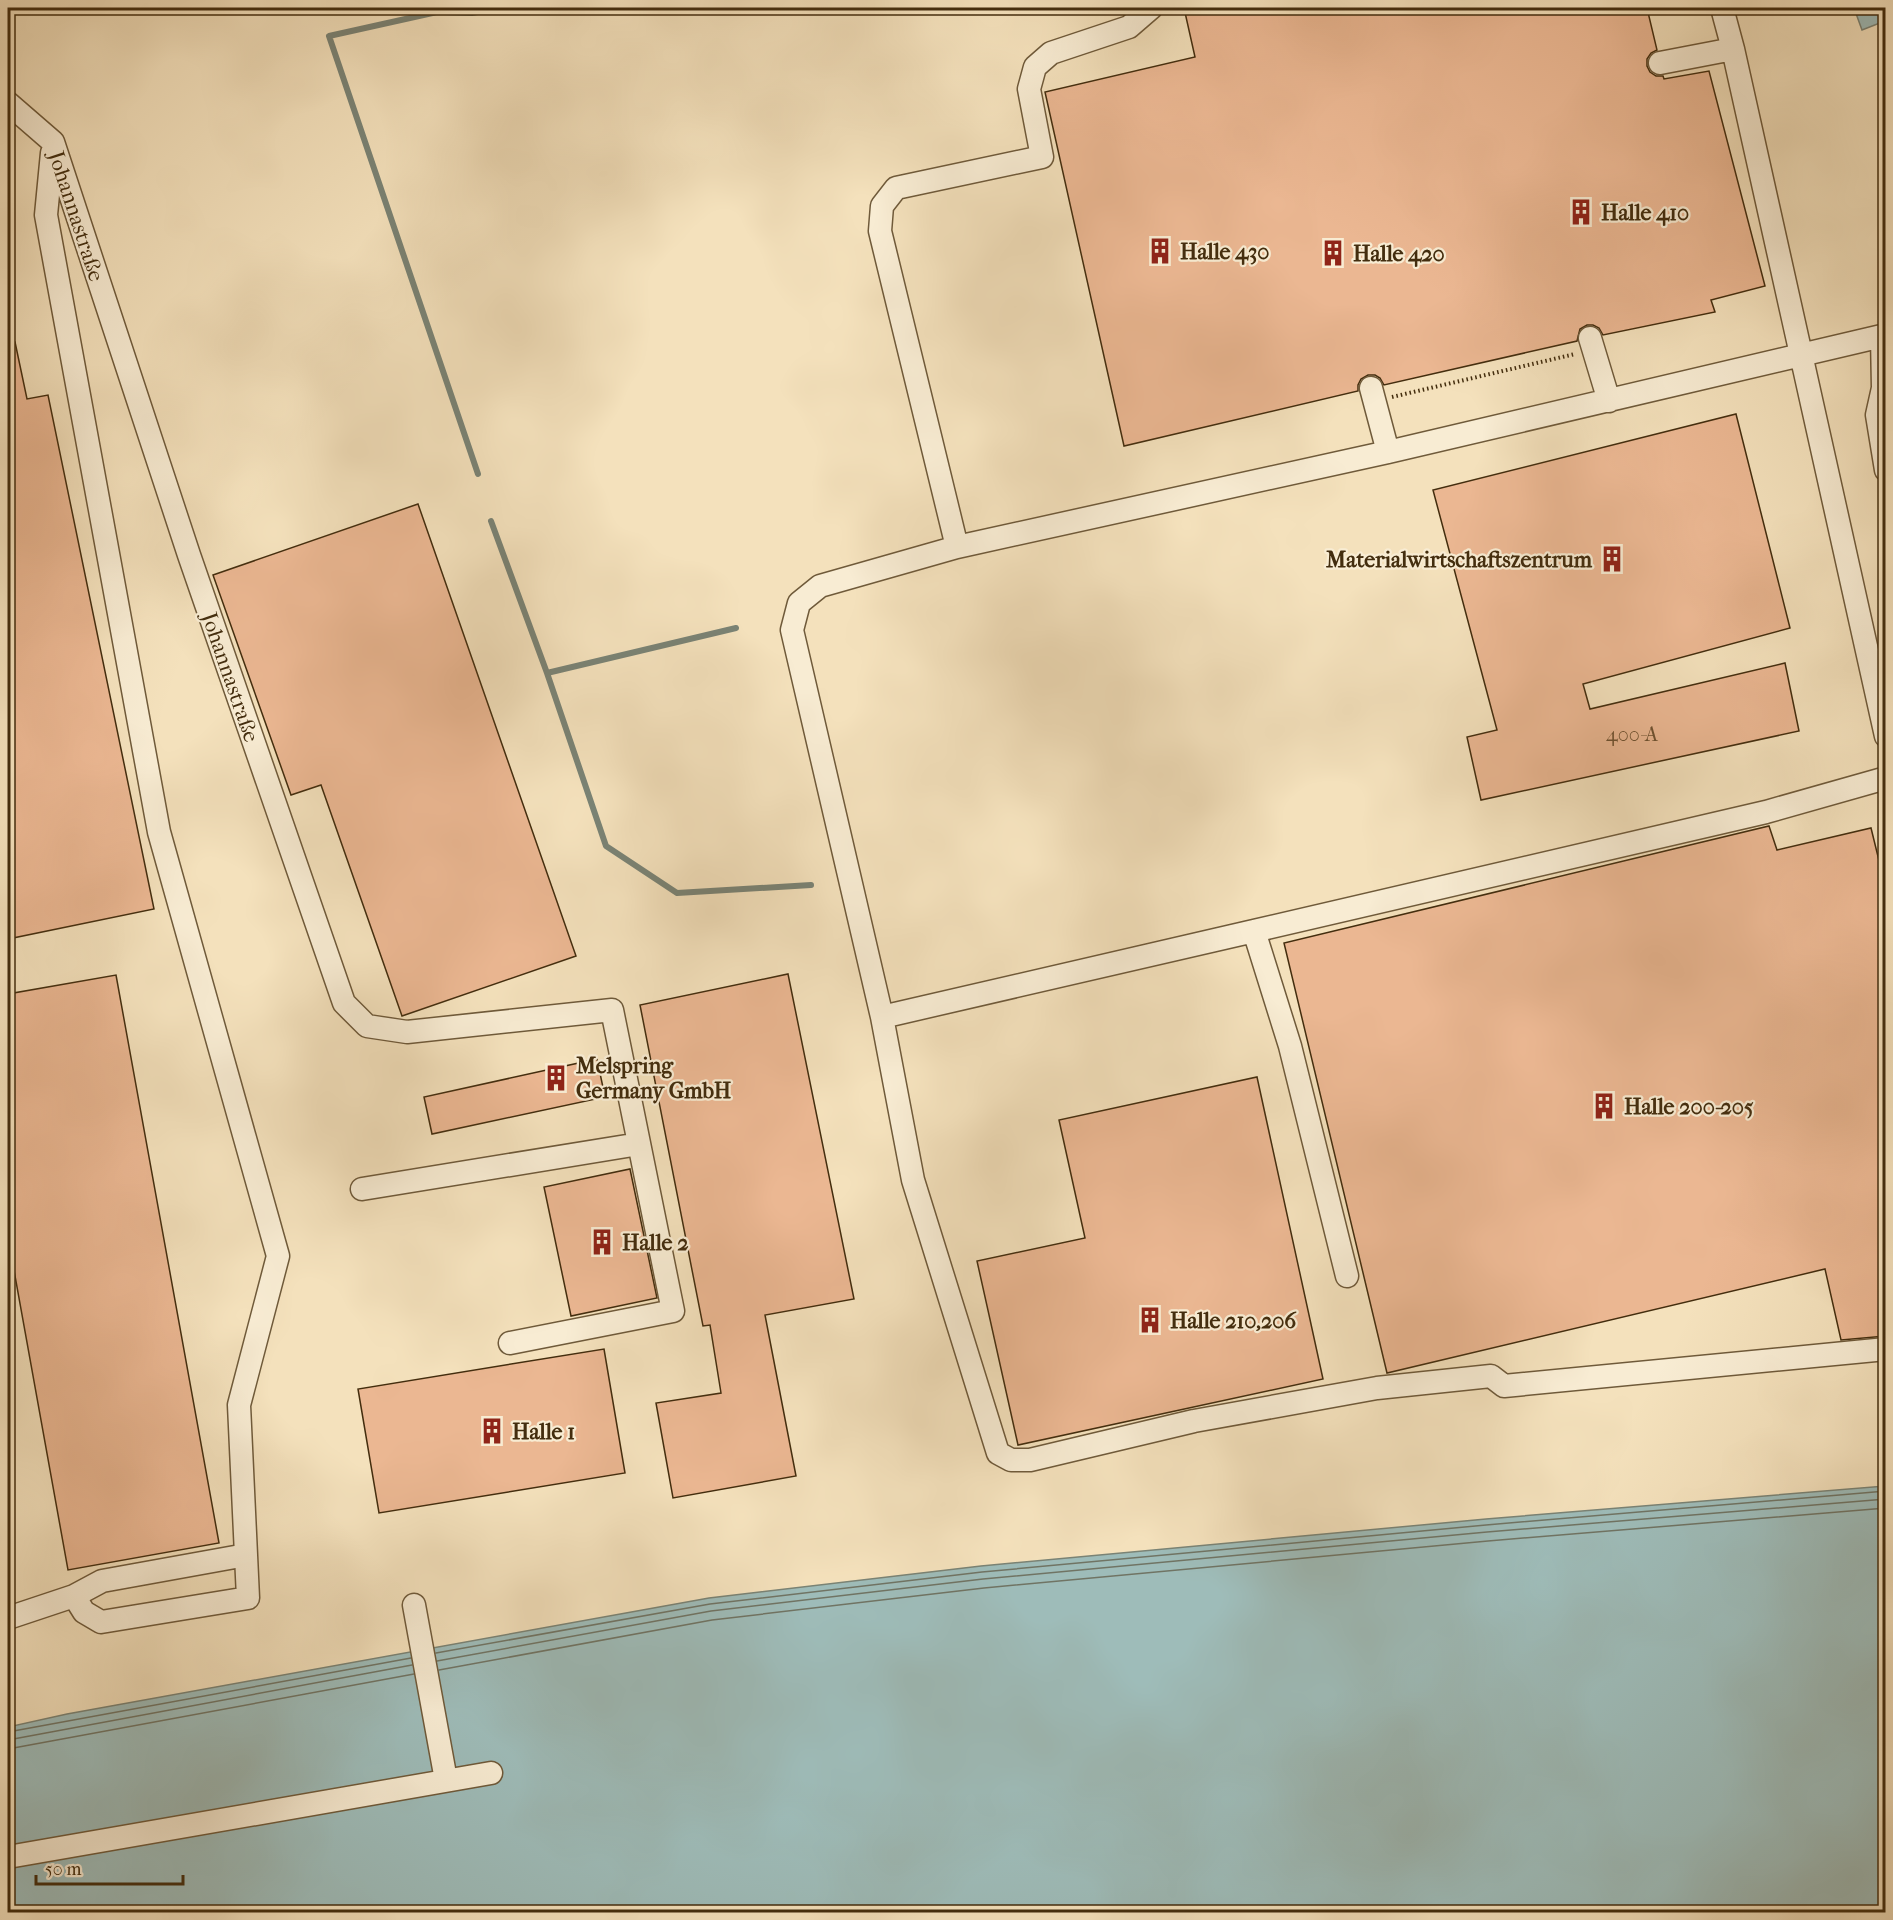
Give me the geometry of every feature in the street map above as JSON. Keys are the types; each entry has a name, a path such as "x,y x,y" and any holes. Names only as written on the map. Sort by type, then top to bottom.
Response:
{"street":[{"path":"957,547 880,231 882,206 896,188 1042,157 1029,89 1035,68 1051,53 1130,27 1151,8"},
{"path":"1722,8 1886,736"},
{"path":"1660,63 1733,49"},
{"name":"Johannastraße","path":"8,103 53,142 192,564 344,1003 367,1026 407,1032 612,1010 639,1144"},
{"path":"53,142 46,215 159,832 278,1256 239,1405 248,1598 101,1622 84,1612 74,1596"},
{"path":"1886,470 1877,415 1883,388 1884,336 1388,452 957,547 819,586 799,603 792,630 882,1017 913,1180 998,1453 1011,1460 1029,1460 1194,1421 1377,1388 1491,1376 1504,1386 1886,1349"},
{"path":"1592,344 1609,401"},
{"path":"1373,395 1388,452"},
{"path":"882,1017 1766,812 1886,778"},
{"path":"1254,931 1290,1046 1347,1276"},
{"path":"362,1189 639,1144 673,1311 510,1343"},
{"path":"8,1618 74,1596 102,1581 246,1555"},
{"path":"414,1605 446,1780"},
{"path":"8,1857 490,1773"}],"path":[{"path":"1373,395 1592,344"}],"water":[{"path":"1854,8 1885,8 1885,21 1862,30"},
{"path":"1885,1486 1885,1912 8,1912 8,1727 67,1714 709,1598 981,1566 1486,1519"}],"building":[{"path":"1184,8 1647,8 1657,50 1647,59 1650,72 1656,76 1663,76 1664,79 1709,71 1765,286 1711,300 1715,312 1603,335 1599,328 1587,325 1580,329 1577,341 1384,385 1380,378 1368,375 1361,379 1358,391 1124,446 1045,92 1195,57"},
{"path":"15,342 27,399 48,395 154,909 8,939 8,343"},
{"name":"Materialwirtschaftszentrum","path":"1736,414 1790,628 1583,684 1590,709 1785,663 1799,731 1481,800 1467,737 1497,730 1433,490"},
{"path":"418,504 576,956 402,1016 321,785 291,795 213,575"},
{"name":"Halle 200-205","path":"1769,826 1777,850 1871,828 1886,889 1886,1336 1841,1340 1825,1269 1387,1373 1284,943"},
{"path":"788,974 854,1299 765,1315 796,1476 673,1498 656,1403 721,1393 710,1325 703,1326 640,1005"},
{"path":"116,975 219,1543 68,1570 8,1237 8,994"},
{"name":"Melspring Germany GmbH","path":"597,1059 605,1097 432,1134 424,1097"},
{"name":"Halle 210,206","path":"1257,1077 1323,1379 1018,1445 977,1261 1085,1238 1059,1120"},
{"name":"Halle 2","path":"630,1169 657,1298 571,1316 544,1187"},
{"name":"Halle 1","path":"604,1349 625,1473 379,1513 358,1389"}],"waterway":[{"path":"478,474 329,36 437,12 472,13 499,8"},
{"path":"491,521 547,673 606,846 677,893 811,885"},
{"path":"547,673 736,628"}],"place":[{"name":"Halle 410","path":"1581,212"},
{"name":"Halle 430","path":"1160,251"},
{"name":"Halle 420","path":"1333,253"},
{"name":"Materialwirtschaftszentrum","path":"1612,559"},
{"name":"Melspring Germany GmbH","path":"556,1078"},
{"name":"Halle 200-205","path":"1604,1106"},
{"name":"Halle 2","path":"602,1242"},
{"name":"Halle 210,206","path":"1150,1320"},
{"name":"Halle 1","path":"492,1431"}]}
